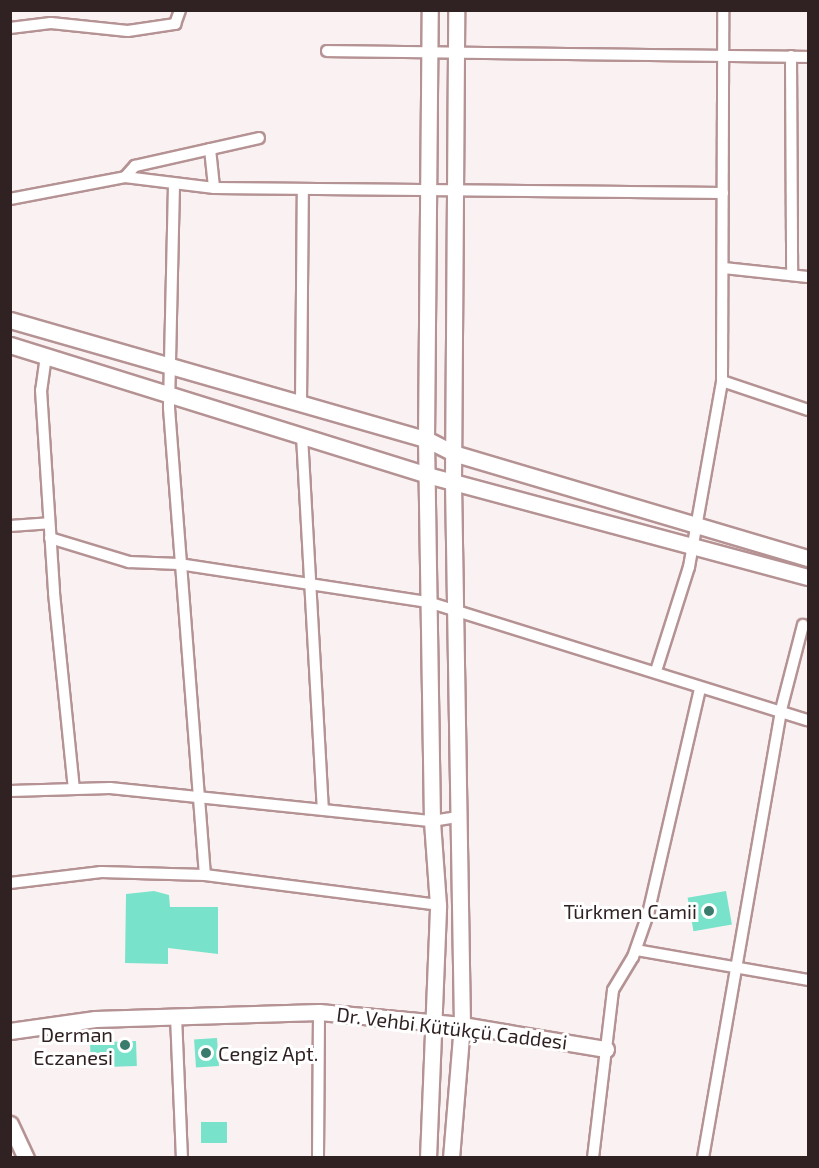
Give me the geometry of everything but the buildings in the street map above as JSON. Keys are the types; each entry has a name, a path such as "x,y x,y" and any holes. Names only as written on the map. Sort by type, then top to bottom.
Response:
{"main road":[{"path":"428,1158 436,1024 438,905 432,821 426,439 430,10"},
{"path":"451,1158 462,1025 453,480 456,10"},
{"path":"10,320 426,439 453,453 808,558"},
{"path":"10,345 427,475 453,480 808,578"},
{"name":"Dr. Vehbi Kütükçü Caddesi","path":"10,1031 96,1019 319,1012 462,1025 606,1049"},
{"path":"10,1124 26,1158"}],"street":[{"path":"51,23 55,10"},
{"path":"10,28 51,23 128,31 175,24 180,10"},
{"path":"656,671 698,525 722,381 723,10"},
{"path":"327,51 430,56 723,52 808,57"},
{"path":"791,56 792,273"},
{"path":"125,177 135,166 259,138"},
{"path":"210,149 214,188"},
{"path":"10,199 125,177 174,185 214,188 429,192 455,190 723,193"},
{"path":"174,185 170,395 179,564 205,875"},
{"path":"301,403 303,189"},
{"path":"724,268 792,273 808,277"},
{"path":"46,356 41,375 49,523 74,789"},
{"path":"722,381 808,410"},
{"path":"302,436 323,809"},
{"path":"10,526 49,523"},
{"path":"50,538 129,562 179,564 428,602 455,614 656,671 700,688 781,710 808,720"},
{"path":"703,1158 781,710 803,625"},
{"path":"593,1158 613,990 636,950 657,885 700,688"},
{"path":"10,791 74,789 198,794 432,821 457,817"},
{"path":"10,883 101,872 205,875 438,905"},
{"path":"636,950 808,980"},
{"path":"318,1158 319,1012"},
{"path":"176,1016 182,1158"}],"place":[{"name":"Türkmen Camii","path":"709,911"},
{"name":"Derman Eczanesi","path":"125,1045"},
{"name":"Cengiz Apt.","path":"206,1053"}]}
